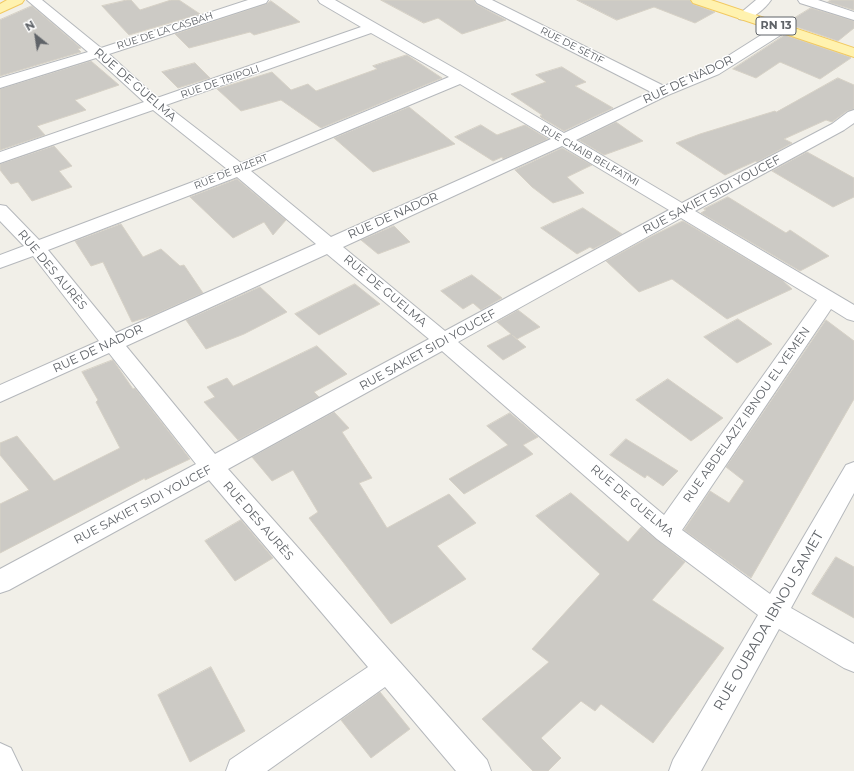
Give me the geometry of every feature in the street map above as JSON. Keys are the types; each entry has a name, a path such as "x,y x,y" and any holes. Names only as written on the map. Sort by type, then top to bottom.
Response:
{"main road":[{"path":"0,9 17,0"},
{"name":"RN 13","path":"698,0 854,53"}],"street":[{"name":"RUE DE GUELMA","path":"34,0 99,53 155,104 239,170 329,244 666,532 774,612 854,659"},
{"name":"RUE DE LA CASBAH","path":"0,83 99,53 261,0"},
{"name":"RUE CHAIB BELFATMI","path":"325,0 461,78 854,314"},
{"name":"RUE DE SÉTIF","path":"482,0 663,92"},
{"path":"744,16 764,0"},
{"path":"805,0 853,15"},
{"name":"RUE DE TRIPOLI","path":"0,158 372,28"},
{"name":"RUE DE NADOR","path":"0,394 562,140 663,92 714,71 782,28"},
{"name":"RUE DE BIZERT","path":"0,262 239,170 461,78"},
{"name":"RUE SAKIET SIDI YOUCEF","path":"0,582 838,127 854,115"},
{"name":"RUE DES AURÈS","path":"0,210 36,248 212,467 473,770"},
{"name":"RUE ABDELAZIZ IBNOU EL YEMEN","path":"666,532 828,299"},
{"name":"RUE OUBADA IBNOU SAMET","path":"684,771 854,471"},
{"path":"241,771 388,670"},
{"path":"0,758 7,771"}],"building":[{"path":"131,0 140,10 171,0 179,0 200,14 129,35 102,6"},
{"path":"381,0 474,0 476,4 506,20 462,34 438,18 424,23"},
{"path":"577,0 690,0 693,4 715,12 695,23 654,7 617,20"},
{"path":"831,0 854,0 854,10 828,2"},
{"path":"271,1 300,22 254,35 250,32 189,48 175,34 266,4"},
{"path":"32,6 81,48 78,49 81,52 0,76 0,20"},
{"path":"811,8 854,21 854,28 838,41 794,26 796,25 788,22"},
{"path":"785,35 851,58 820,79 780,62 756,78 733,69"},
{"path":"407,55 442,78 321,128 281,100 241,111 217,89 272,72 291,90 308,84 316,91 377,69 373,66"},
{"path":"91,61 119,85 75,100 86,110 37,126 45,135 0,150 0,89"},
{"path":"195,63 210,78 178,88 162,72"},
{"path":"562,67 586,82 575,86 613,108 564,131 542,118 540,116 542,115 511,94 546,82 536,75"},
{"path":"838,78 854,85 854,109 847,111 832,122 826,120 784,139 792,143 757,162 756,161 725,175 676,143 700,134 775,111 776,112"},
{"path":"409,107 455,144 373,172 334,138"},
{"path":"616,122 643,141 604,155 579,140"},
{"path":"481,125 497,135 525,125 548,139 503,159 502,157 493,161 455,137"},
{"path":"54,146 72,166 59,171 72,187 32,201 18,182 11,184 0,170 0,164"},
{"path":"562,148 592,165 567,177 584,193 553,203 532,187 515,170"},
{"path":"807,152 854,178 854,197 833,207 772,171"},
{"path":"237,179 286,220 273,235 264,222 233,238 190,197"},
{"path":"728,197 786,233 790,230 829,256 800,271 701,213 706,210 704,209"},
{"path":"583,208 622,234 593,249 590,247 577,254 541,228"},
{"path":"683,221 782,280 792,289 727,319 672,279 639,292 606,261"},
{"path":"121,224 143,257 161,249 180,266 184,265 203,293 151,316 132,322 103,262 91,266 75,241"},
{"path":"394,226 410,242 378,254 361,240"},
{"path":"472,275 502,298 481,310 473,303 463,309 441,291"},
{"path":"355,284 380,304 319,335 295,314"},
{"path":"260,287 287,312 244,334 206,349 186,320"},
{"path":"518,310 540,327 517,339 512,335 526,347 503,360 487,346 511,334 497,322"},
{"path":"738,319 772,344 737,363 704,337"},
{"path":"826,320 854,341 854,399 751,578 684,530 710,491 729,503 744,481 726,467"},
{"path":"317,346 347,374 314,392 319,397 238,440 204,402 215,397 207,387 227,378 233,386"},
{"path":"113,360 133,389 135,388 190,459 145,480 145,478 0,553 0,504 29,490 0,455 0,443 17,436 54,481 120,448 96,402 98,400 82,372"},
{"path":"668,379 723,418 691,441 636,400"},
{"path":"334,412 349,428 342,432 372,478 359,483 387,528 449,494 476,523 437,546 466,579 391,624 309,518 318,512 293,470 272,481 252,457"},
{"path":"510,413 538,437 523,445 533,454 464,494 449,479 508,445 487,426"},
{"path":"626,439 678,471 663,486 647,475 645,478 610,455"},
{"path":"571,493 628,542 641,527 685,562 652,600 724,648 653,743 601,704 595,711 581,701 541,738 561,758 548,771 533,771 482,719 549,662 532,649 600,574 536,516"},
{"path":"241,520 273,558 235,581 205,541"},
{"path":"836,557 854,567 854,618 812,594"},
{"path":"211,667 245,731 190,762 158,695"},
{"path":"380,692 410,729 371,758 341,720"}]}
